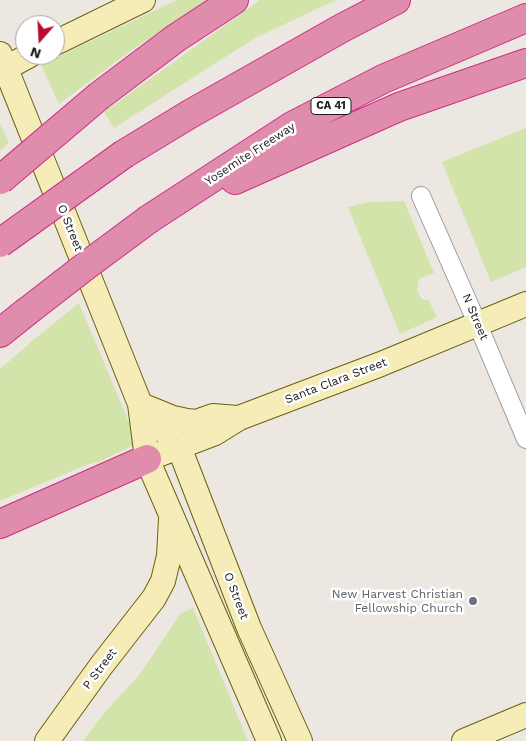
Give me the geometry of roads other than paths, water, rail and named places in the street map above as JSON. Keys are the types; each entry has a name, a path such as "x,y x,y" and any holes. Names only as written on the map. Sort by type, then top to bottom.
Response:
{"highway":[{"path":"0,180 99,96 176,38 234,0"},
{"path":"0,243 124,154 308,47 396,0"},
{"name":"Yosemite Freeway","path":"0,333 87,265 149,220 292,126 383,79 526,18"},
{"path":"149,220 399,107 526,64"},
{"path":"0,524 147,459"}],"street":[{"path":"65,38 143,0"},
{"path":"2,65 15,60"},
{"name":"O Street","path":"2,65 140,404 147,459 269,741"},
{"name":"N Street","path":"421,196 478,324 526,439"},
{"name":"Santa Clara Street","path":"147,459 215,433 239,418 526,304"},
{"path":"140,404 160,413 187,421 196,422 213,416 239,418"},
{"name":"O Street","path":"140,404 179,447 249,628 300,741"},
{"name":"P Street","path":"47,741 101,666 154,598 163,581 169,556 172,515"},
{"name":"P Street","path":"154,598 169,585 203,585"},
{"path":"464,741 526,715"}],"place":[{"name":"New Harvest Christian Fellowship Church","path":"473,601"}]}
